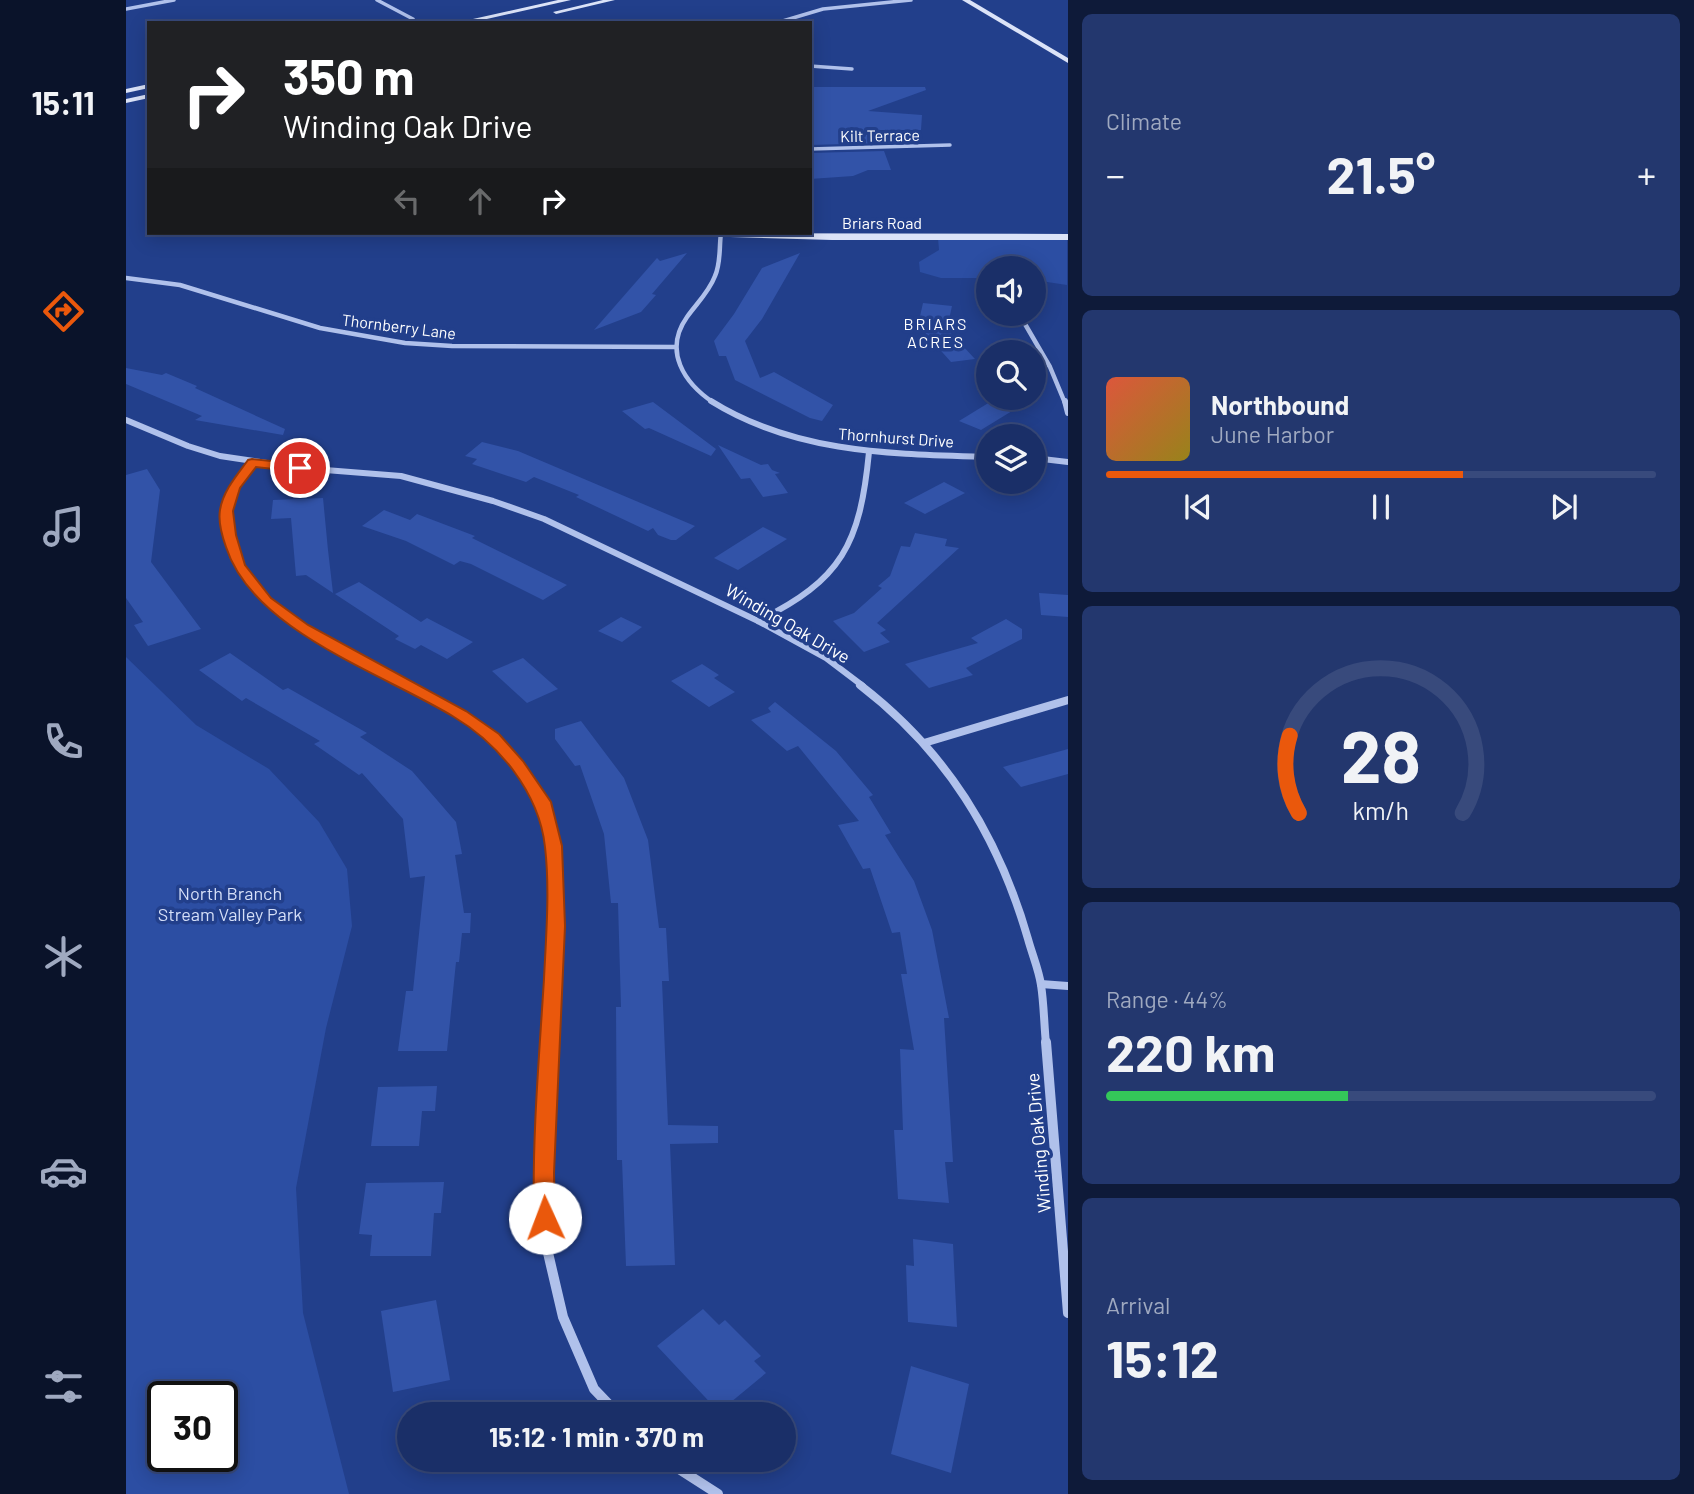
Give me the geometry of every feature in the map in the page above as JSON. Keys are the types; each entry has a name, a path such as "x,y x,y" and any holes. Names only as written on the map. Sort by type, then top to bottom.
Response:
{"street":[{"path":"126,9 174,0"},
{"path":"377,0 413,19"},
{"path":"468,21 568,0"},
{"path":"512,21 612,0"},
{"path":"781,21 815,11 911,0"},
{"path":"965,0 1068,61"},
{"path":"812,66 852,69"},
{"path":"126,91 147,86"},
{"path":"126,101 147,96"},
{"name":"Kilt Terrace","path":"812,149 950,145"},
{"path":"676,347 683,320 717,274 721,235"},
{"name":"Briars Road","path":"783,235 1068,237"},
{"name":"Thornberry Lane","path":"126,278 180,285 308,325 405,343 460,346 676,347"},
{"path":"1026,326 1049,361 1068,413"},
{"name":"Thornhurst Drive","path":"676,347 680,367 702,396 726,412 787,437 869,452 976,456"},
{"name":"Winding Oak Drive","path":"126,420 188,446 252,463 401,476 493,501 544,519 758,621 826,658 888,706 925,743 977,814 1004,865 1041,984 1068,1313"},
{"path":"758,621 805,596 835,568 853,539 865,499 869,452"},
{"path":"1046,459 1068,462"},
{"path":"252,463 234,488 226,511 229,535 239,565 266,601 303,628 461,714 517,764 542,802 554,846 556,926 543,1173 545,1240 563,1317 594,1389 606,1402"},
{"path":"925,743 1068,700"},
{"path":"1041,984 1068,986"},
{"path":"684,1472 718,1494"}],"green space":[{"path":"1067,237 1067,285 1046,282 1046,256 976,256 976,278 941,278 920,272 919,262 939,250 938,238"},
{"name":"North Branch Stream Valley Park","path":"126,657 196,725 269,769 319,822 347,869 352,926 326,1028 296,1188 303,1313 349,1494 126,1494"}],"building":[{"path":"812,87 925,87 926,90 868,111 922,115 921,130 877,130 881,143 812,145"},
{"path":"884,151 891,170 868,170 853,176 812,179 812,153"},
{"path":"687,253 652,294 656,295 641,312 594,330 657,258 660,261"},
{"path":"800,253 762,319 745,341 760,378 774,372 833,405 822,421 810,418 735,380 726,356 719,356 714,341 762,268"},
{"path":"923,303 952,306 947,329 975,359 951,362 918,325"},
{"path":"126,368 162,375 166,373 197,386 195,388 285,429 283,435 195,420 202,416 126,384"},
{"path":"653,402 716,449 711,456 649,428 645,429 622,411"},
{"path":"977,410 1012,411 991,424 976,424 976,428 959,421"},
{"path":"482,442 518,451 695,526 676,540 671,540 658,535 653,528 648,531 576,497 579,495 534,477 526,482 472,464 477,459 465,456"},
{"path":"718,445 761,465 768,464 772,470 780,473 775,474 788,493 763,497 750,478 741,479"},
{"path":"147,469 160,490 151,562 201,629 148,646 134,625 143,622 126,598 126,475"},
{"path":"944,482 965,493 925,514 904,503"},
{"path":"323,498 333,593 306,575 296,576 291,518 271,519 273,500"},
{"path":"384,510 410,520 417,514 475,536 472,538 567,585 543,600 471,564 460,561 454,565 406,541 362,526"},
{"path":"763,527 787,539 738,570 714,558"},
{"path":"915,533 947,539 945,546 959,548 877,623 886,630 880,633 890,642 864,652 833,621 854,613 882,588 878,586 890,576 901,546 910,547"},
{"path":"359,582 421,622 427,618 473,642 447,659 421,645 415,649 395,639 399,636 335,594"},
{"path":"1039,593 1068,595 1068,617 1041,615"},
{"path":"621,617 642,627 622,642 598,631"},
{"path":"1006,619 1022,629 1022,639 966,668 973,675 929,688 905,664 978,643 971,638"},
{"path":"230,653 283,690 288,688 367,733 360,737 412,771 456,822 462,854 455,855 464,913 471,913 470,933 462,933 459,962 456,962 447,1051 398,1051 406,991 413,991 425,876 410,878 403,819 362,773 359,775 314,744 320,741 246,698 242,701 199,670"},
{"path":"523,658 558,689 527,703 492,671"},
{"path":"702,664 719,675 714,678 735,692 709,707 671,681"},
{"path":"775,702 836,751 873,795 869,797 891,833 885,835 914,881 932,930 949,1018 944,1018 953,1162 945,1162 949,1203 898,1199 894,1130 903,1130 900,1049 914,1050 901,974 907,974 900,932 892,933 870,868 863,869 838,825 859,821 798,746 787,751 751,720 771,712 768,708"},
{"path":"581,721 624,778 648,840 659,928 666,928 669,981 662,981 668,1125 718,1126 718,1143 670,1144 675,1265 626,1266 622,1160 617,1160 616,1007 621,1007 618,903 611,903 604,834 580,765 575,766 555,739 555,729"},
{"path":"1068,749 1068,774 1021,787 1003,767"},
{"path":"437,1086 435,1111 422,1111 419,1146 371,1146 378,1087"},
{"path":"444,1182 441,1213 434,1213 431,1256 370,1256 372,1235 359,1234 366,1183"},
{"path":"913,1239 953,1244 957,1327 908,1322 906,1265 914,1266"},
{"path":"436,1300 450,1380 393,1392 381,1311"},
{"path":"703,1309 719,1325 725,1320 761,1356 754,1361 766,1373 731,1402 710,1402 657,1346"},
{"path":"911,1366 969,1384 951,1473 891,1454"}],"district":[{"name":"BRIARS ACRES","path":"936,332"}],"route":[{"path":"300,468 252,463 234,488 226,511 229,535 239,565 266,601 303,628 461,714 493,737 517,764 542,802 554,846 556,926 543,1173 545,1218"}]}
